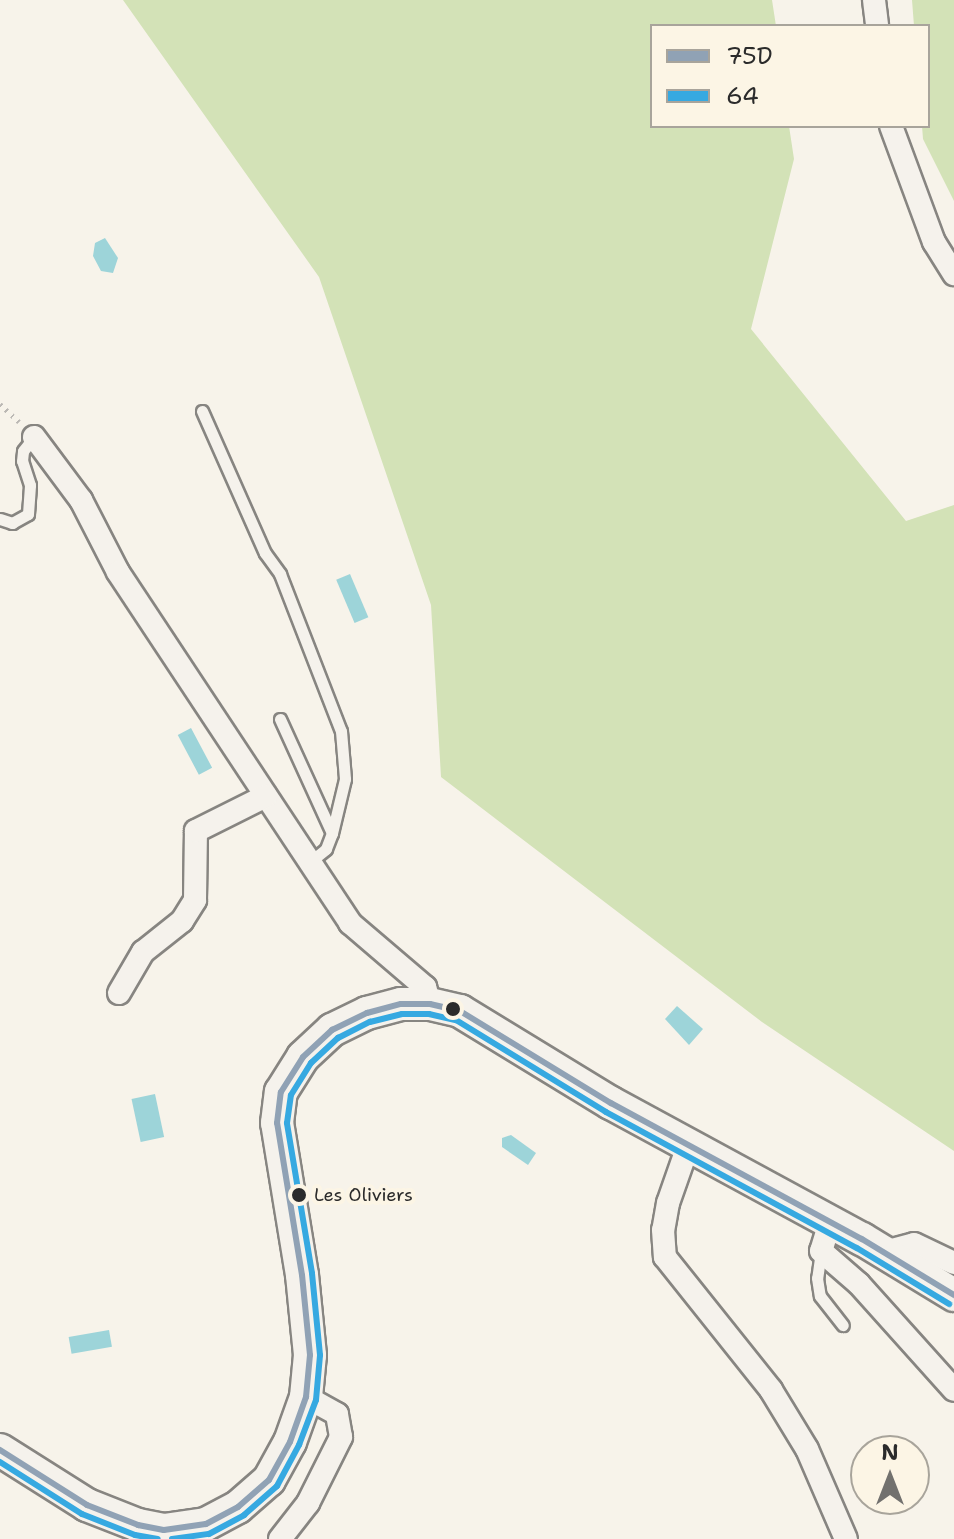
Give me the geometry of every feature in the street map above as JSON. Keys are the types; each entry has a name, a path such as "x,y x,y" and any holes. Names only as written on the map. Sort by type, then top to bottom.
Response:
{"street":[{"path":"874,0 877,24"},
{"path":"892,128 934,242 954,274"},
{"path":"34,437 81,500 118,572 217,716 350,923 425,987 430,1004"},
{"path":"119,993 143,952 182,921 195,900 196,831 266,796"},
{"path":"0,1450 87,1505 138,1525 185,1530 206,1524 238,1507 269,1480 290,1442 306,1397 310,1355 308,1320 277,1123 281,1092 303,1057 332,1030 367,1013 401,1004 430,1004 460,1011 688,1146 826,1236 885,1252 954,1295"},
{"path":"688,1146 668,1203 663,1230 665,1257 771,1390 807,1449 846,1539"},
{"path":"826,1236 859,1284 954,1390"},
{"path":"885,1252 914,1244 954,1263"},
{"path":"280,1539 308,1503 341,1437 337,1414 306,1397"}],"lane":[{"path":"202,411 265,553 280,574 341,731 345,779 332,833 326,849 309,863"},
{"path":"0,519 12,523 28,514 30,485 22,461 23,451 34,437"},
{"path":"280,719 332,833"},
{"path":"826,1236 817,1278 820,1296 843,1325"}],"green space":[{"path":"123,0 772,0 776,24 650,24 650,128 789,128 794,159 751,329 906,521 954,505 954,1151 762,1022 441,777 431,605 319,277"},
{"path":"912,0 954,0 954,201 923,139 922,128 930,128 930,24 914,24"}],"water":[{"path":"105,238 118,258 113,273 101,271 93,256 95,243"},
{"path":"350,574 368,617 355,623 336,580"},
{"path":"191,728 212,768 199,775 178,735"},
{"path":"677,1006 703,1029 689,1045 665,1019"},
{"path":"155,1094 164,1137 141,1142 132,1099"},
{"path":"511,1135 536,1153 528,1165 502,1147 502,1138"},
{"path":"109,1330 112,1347 72,1354 69,1337"}],"transit line":[{"name":"75D","path":"0,1450 87,1505 138,1525 164,1530 206,1524 238,1507 269,1480 290,1442 306,1397 310,1355 302,1275 277,1123 281,1092 303,1057 332,1030 367,1013 401,1004 430,1004 460,1011 611,1103 862,1239 954,1295"},
{"name":"64","path":"172,1539 209,1534 244,1515 277,1486 299,1445 316,1400 320,1355 312,1273 287,1123 291,1095 311,1063 338,1038 370,1022 402,1014 429,1014 456,1020 606,1112 857,1248 949,1304"},
{"name":"64","path":"0,1462 82,1514 135,1535 158,1539"}],"place":[{"name":"Les Oliviers","path":"299,1195"}]}
